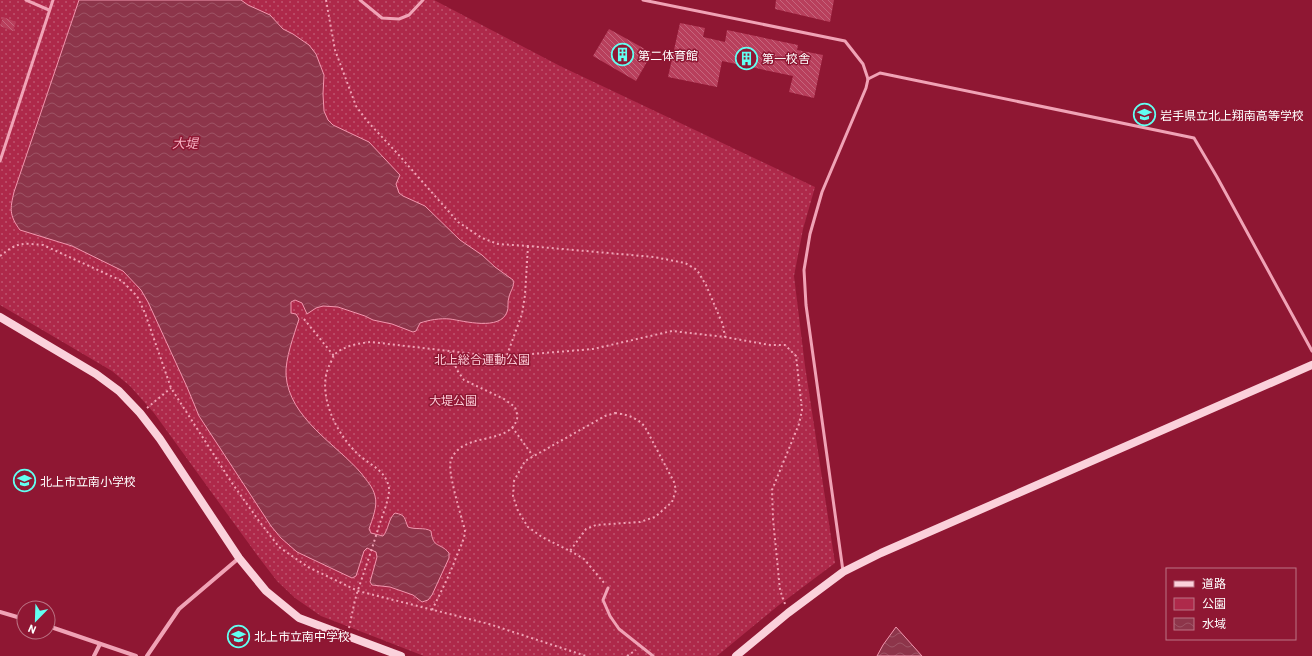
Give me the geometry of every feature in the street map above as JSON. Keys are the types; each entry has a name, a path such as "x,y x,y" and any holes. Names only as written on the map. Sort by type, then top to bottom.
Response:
{"street":[{"path":"0,317 96,374 119,391 140,413 160,439 239,558 266,591 299,618 401,656"},
{"path":"736,656 788,613 844,572 882,553 1312,365"},
{"path":"147,656 179,609 239,558"},
{"path":"0,612 16,617"},
{"path":"56,628 136,656"},
{"path":"94,656 100,644"}],"lane":[{"path":"26,0 49,10"},
{"path":"0,162 53,0"},
{"path":"360,0 382,18 399,19 409,15 423,0"},
{"path":"643,0 845,41 863,64 868,79 859,107 822,192 810,234 804,270 806,305 844,572"},
{"path":"868,79 880,73 1194,138 1217,177 1312,351"},
{"path":"608,588 603,600 610,616 619,629 653,656"}],"path":[{"path":"326,0 335,50 356,106 367,121 458,222 482,238 498,244 654,257 684,263 697,270 706,285 723,325 725,337"},
{"path":"0,256 16,244 43,245 122,281 137,296 145,313 171,388 232,483 259,521 280,547 308,567 358,591 489,624 586,656"},
{"path":"507,355 522,314 525,295 528,246"},
{"path":"304,319 334,356"},
{"path":"347,637 358,591 389,490 383,473 360,456 345,440 329,409 326,392 326,373 334,356 356,344 371,342 492,356 520,355 593,349 672,331 725,337 770,345 785,345 796,356 802,410 799,424 772,490 773,519 780,590 788,613"},
{"path":"432,610 448,579 465,531 452,479 450,462 454,454 462,446 475,441 501,435 512,428 517,418 515,407 504,399 464,380 457,370 450,351"},
{"path":"140,413 171,388"},
{"path":"570,551 586,529 596,525 640,522 656,517 672,502 676,490 674,482 645,427 640,421 623,414 615,413 605,416 525,461 514,481 513,496 518,512 528,527 542,537 584,559 608,588"},
{"path":"512,428 533,456"},
{"path":"628,656 641,646"}],"green space":[{"name":"大堤公園","path":"0,0 434,0 560,66 815,187 803,229 794,276 805,366 835,563 779,605 717,656 424,656 321,616 295,598 277,581 154,413 130,386 112,371 0,305"}],"water":[{"name":"大堤","path":"79,0 241,0 248,5 270,15 283,29 309,45 316,54 324,75 324,111 328,120 333,125 369,142 400,175 396,184 399,193 425,206 460,240 482,255 513,280 513,285 508,299 508,309 503,318 490,323 472,323 450,319 427,321 420,323 416,331 413,332 392,324 373,320 338,307 323,306 316,308 307,314 302,303 295,300 291,302 291,313 296,314 299,319 290,347 286,375 289,390 295,404 304,417 351,462 371,487 375,496 376,504 369,529 371,533 383,536 393,515 395,513 399,514 404,517 408,527 431,531 435,543 449,553 449,558 432,595 428,600 422,602 413,595 390,587 372,585 370,582 377,557 376,552 367,548 364,551 356,576 352,578 297,552 281,538 271,526 199,416 148,302 141,290 123,271 72,246 20,230 16,225 11,212 14,192"},
{"path":"896,627 922,656 877,656"}],"building":[{"path":"776,0 834,0 830,22 775,9"},
{"path":"3,17 16,22 13,31 0,26"},
{"name":"第一校舎","path":"680,23 705,28 703,37 725,42 727,30 798,45 797,50 823,55 814,98 789,92 793,76 722,61 717,87 668,77"},
{"name":"第二体育館","path":"609,29 652,53 636,81 593,56"}],"place":[{"name":"第二体育館","path":"622,55"},
{"name":"第一校舎","path":"747,58"},
{"name":"岩手県立北上翔南高等学校","path":"1145,115"},
{"name":"北上市立南小学校","path":"25,481"},
{"name":"北上市立南中学校","path":"239,636"}],"park label":[{"name":"北上総合運動公園","path":"482,359"}]}
